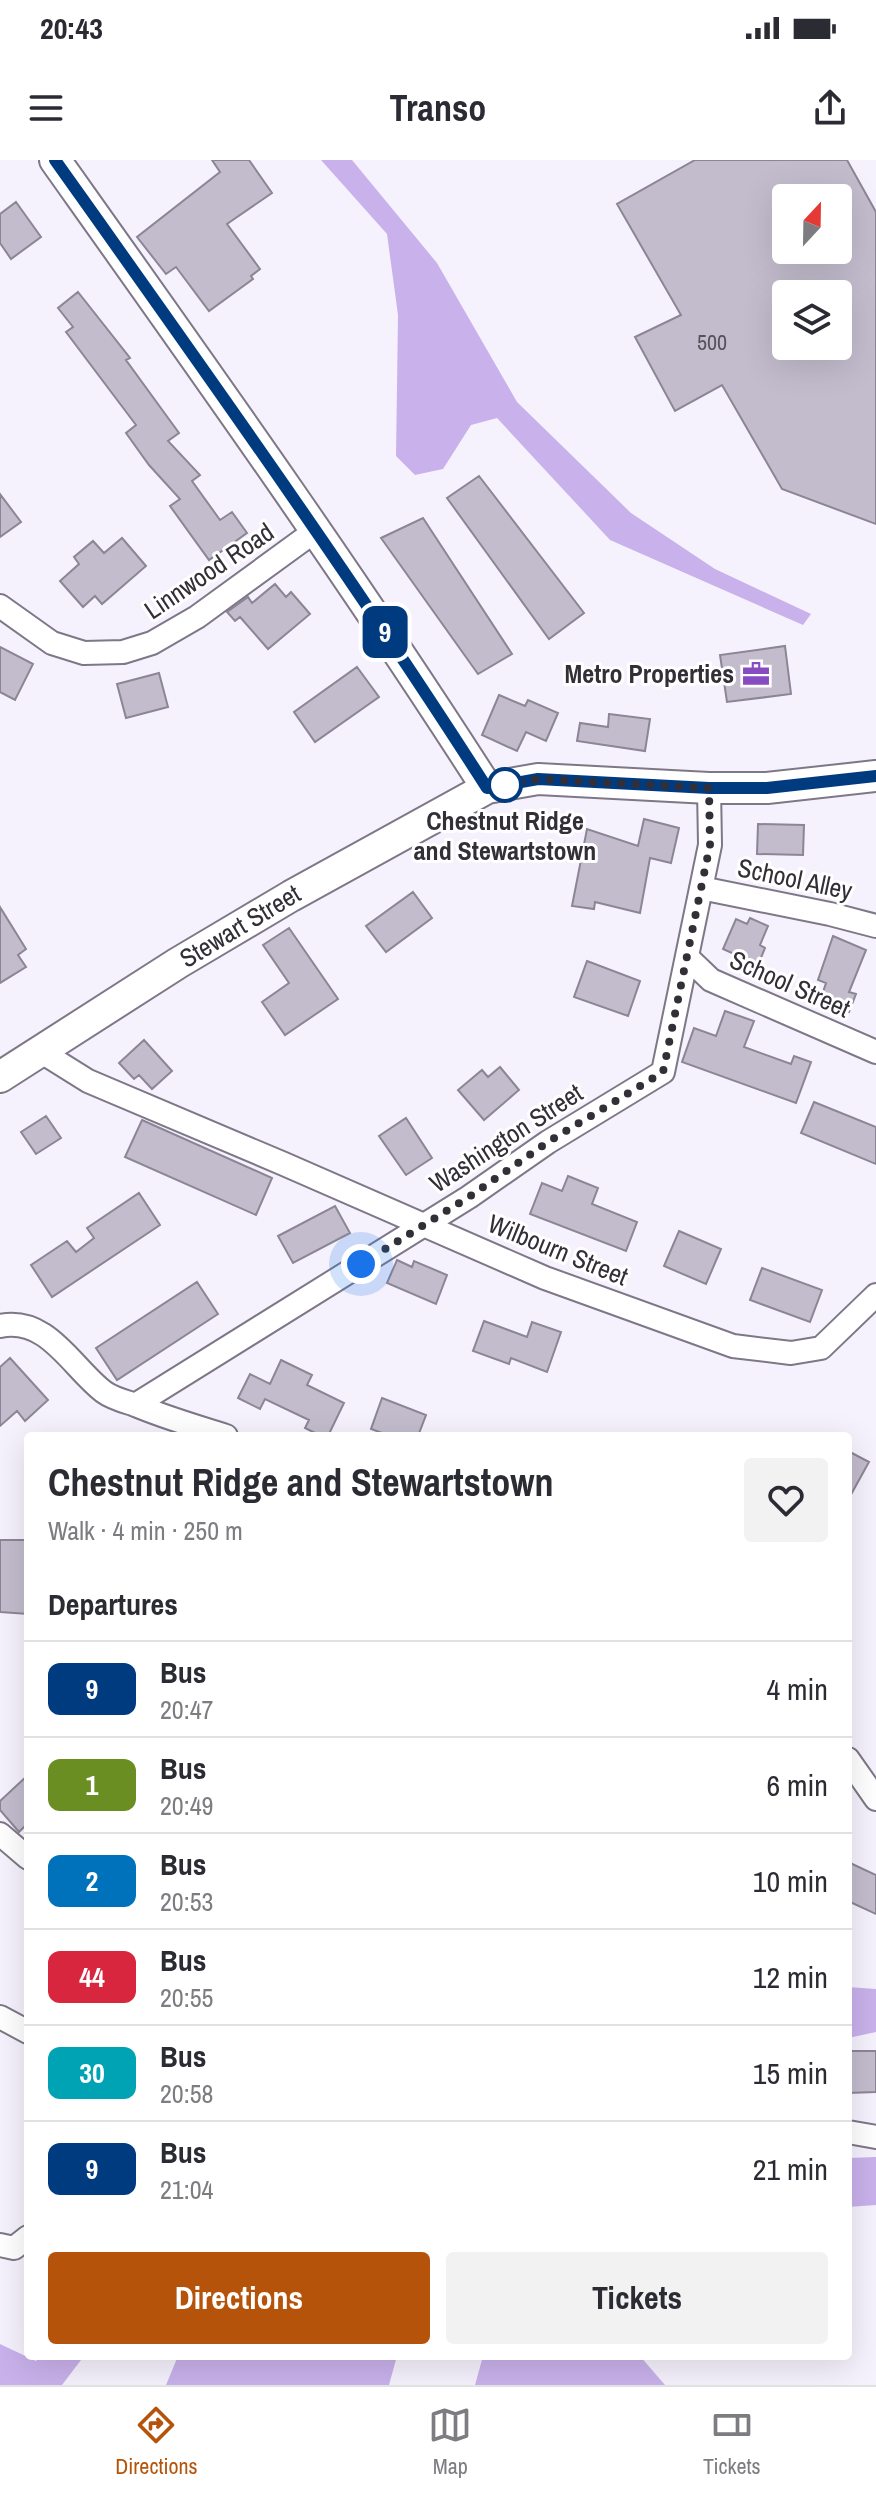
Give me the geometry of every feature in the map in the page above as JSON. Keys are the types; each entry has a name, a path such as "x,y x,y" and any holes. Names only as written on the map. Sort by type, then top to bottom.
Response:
{"street":[{"path":"55,160 422,685 487,788"},
{"name":"Linnwood Road","path":"0,606 52,643 84,653 123,652 152,643 197,617 315,531"},
{"name":"Stewart Street","path":"0,1077 278,903 487,788 538,779 767,788 876,776"},
{"name":"Washington Street","path":"135,1405 663,1072 710,845 709,788"},
{"name":"School Alley","path":"701,888 876,926"},
{"name":"School Street","path":"687,957 711,980 876,1052"},
{"name":"Wilbourn Street","path":"40,1051 88,1081 545,1278 733,1346 791,1353 821,1348 876,1295"},
{"path":"0,1326 9,1324 35,1328 56,1344 106,1394 214,1432"},
{"path":"852,1765 876,1799"},
{"path":"0,1834 24,1855"},
{"path":"0,2017 24,2030"},
{"path":"852,2133 876,2137"},
{"path":"0,2245 14,2248 24,2240"}],"shaded area":[{"path":"321,160 352,160 437,263 517,402 631,513 715,569 811,614 803,625 610,540 497,418 471,425 443,469 415,475 396,456 398,315 387,234"},
{"path":"852,1987 876,1989 876,2032 852,2037"},
{"path":"876,2157 876,2205 852,2207 852,2158"},
{"path":"0,2344 24,2355 24,2360 81,2360 62,2385 0,2385"},
{"path":"176,2360 396,2360 389,2385 166,2385"},
{"path":"482,2360 643,2360 665,2385 475,2385"}],"building":[{"path":"212,160 249,160 272,193 227,224 260,269 251,276 253,279 209,311 176,267 166,274 137,237 220,172"},
{"path":"695,160 847,160 876,212 876,524 782,489 722,385 675,411 635,337 681,315 617,204"},
{"path":"16,202 41,237 11,259 0,243 0,214"},
{"path":"78,292 130,358 126,360 179,433 168,441 200,475 192,481 220,520 232,512 247,533 209,560 170,506 180,499 149,465 126,433 136,425 66,332 73,327 58,308"},
{"path":"479,476 584,613 549,639 447,498"},
{"path":"0,494 21,522 0,537"},
{"path":"423,518 512,654 478,674 381,538"},
{"path":"122,538 146,566 102,604 95,596 83,607 60,581 79,564 74,557 93,541 104,553"},
{"path":"275,584 286,597 291,592 310,614 268,649 240,617 235,621 227,612 248,597 252,603"},
{"name":"Metro Properties","path":"785,646 791,694 727,702 720,655"},
{"path":"0,647 33,664 15,700 0,692"},
{"path":"357,667 379,697 315,742 294,712"},
{"path":"159,673 168,707 126,718 117,684"},
{"path":"499,695 525,706 528,700 558,713 546,741 526,732 517,751 482,735"},
{"path":"609,714 650,719 645,751 577,741 580,723 608,727"},
{"path":"644,819 679,828 671,863 650,858 640,913 595,902 594,909 572,906 587,829 638,846"},
{"path":"758,824 804,825 803,855 757,854"},
{"path":"413,892 432,918 386,952 366,926"},
{"path":"0,907 26,949 18,955 26,967 0,983"},
{"path":"750,918 768,926 760,945 765,948 758,965 723,949 736,919 747,924"},
{"path":"289,928 338,999 285,1035 262,1002 289,983 263,945"},
{"path":"833,936 866,950 849,992 856,994 849,1012 820,1001 826,983 818,980"},
{"path":"587,961 640,981 628,1016 574,997"},
{"path":"725,1011 754,1021 744,1047 791,1064 794,1056 811,1062 796,1103 682,1062 694,1028 716,1036"},
{"path":"144,1040 172,1071 152,1089 139,1075 134,1079 119,1063"},
{"path":"500,1067 519,1090 484,1120 458,1090 482,1070 488,1077"},
{"path":"814,1102 876,1127 876,1164 801,1133"},
{"path":"46,1116 61,1138 36,1154 21,1132"},
{"path":"406,1118 432,1158 406,1175 379,1136"},
{"path":"142,1120 272,1178 256,1215 125,1157"},
{"path":"568,1176 598,1188 592,1204 637,1222 626,1251 530,1214 542,1183 562,1191"},
{"path":"139,1193 160,1225 52,1297 31,1265 67,1241 76,1252 94,1238 87,1228"},
{"path":"335,1206 350,1233 293,1263 278,1236"},
{"path":"679,1231 721,1249 706,1284 664,1266"},
{"path":"397,1260 412,1267 414,1261 447,1275 436,1304 387,1283"},
{"path":"762,1268 822,1290 810,1322 750,1300"},
{"path":"197,1282 218,1314 117,1380 96,1348"},
{"path":"484,1321 527,1337 532,1322 561,1332 547,1372 511,1358 509,1364 473,1351"},
{"path":"10,1358 48,1400 25,1421 17,1411 0,1426 0,1367"},
{"path":"281,1360 312,1375 307,1385 344,1403 330,1432 313,1432 305,1428 309,1420 265,1399 260,1409 238,1398 250,1374 270,1384"},
{"path":"382,1398 426,1415 420,1432 379,1432 371,1429"},
{"path":"852,1453 869,1462 852,1493"},
{"path":"0,1540 24,1540 24,1614 0,1612"},
{"path":"24,1779 24,1827 19,1832 0,1810 0,1801"},
{"path":"852,1864 876,1875 876,1914 852,1903"},
{"path":"852,2051 876,2051 876,2092 852,2093"}],"bus line":[{"name":"9","path":"55,160 422,685 487,788 538,779 767,788 876,776"}],"place":[{"name":"Metro Properties","path":"756,674"},
{"name":"Chestnut Ridge and Stewartstown","path":"505,785"}],"route":[{"path":"361,1264 469,1197 548,1142 663,1072 710,845 709,788 538,779 505,785"}]}
